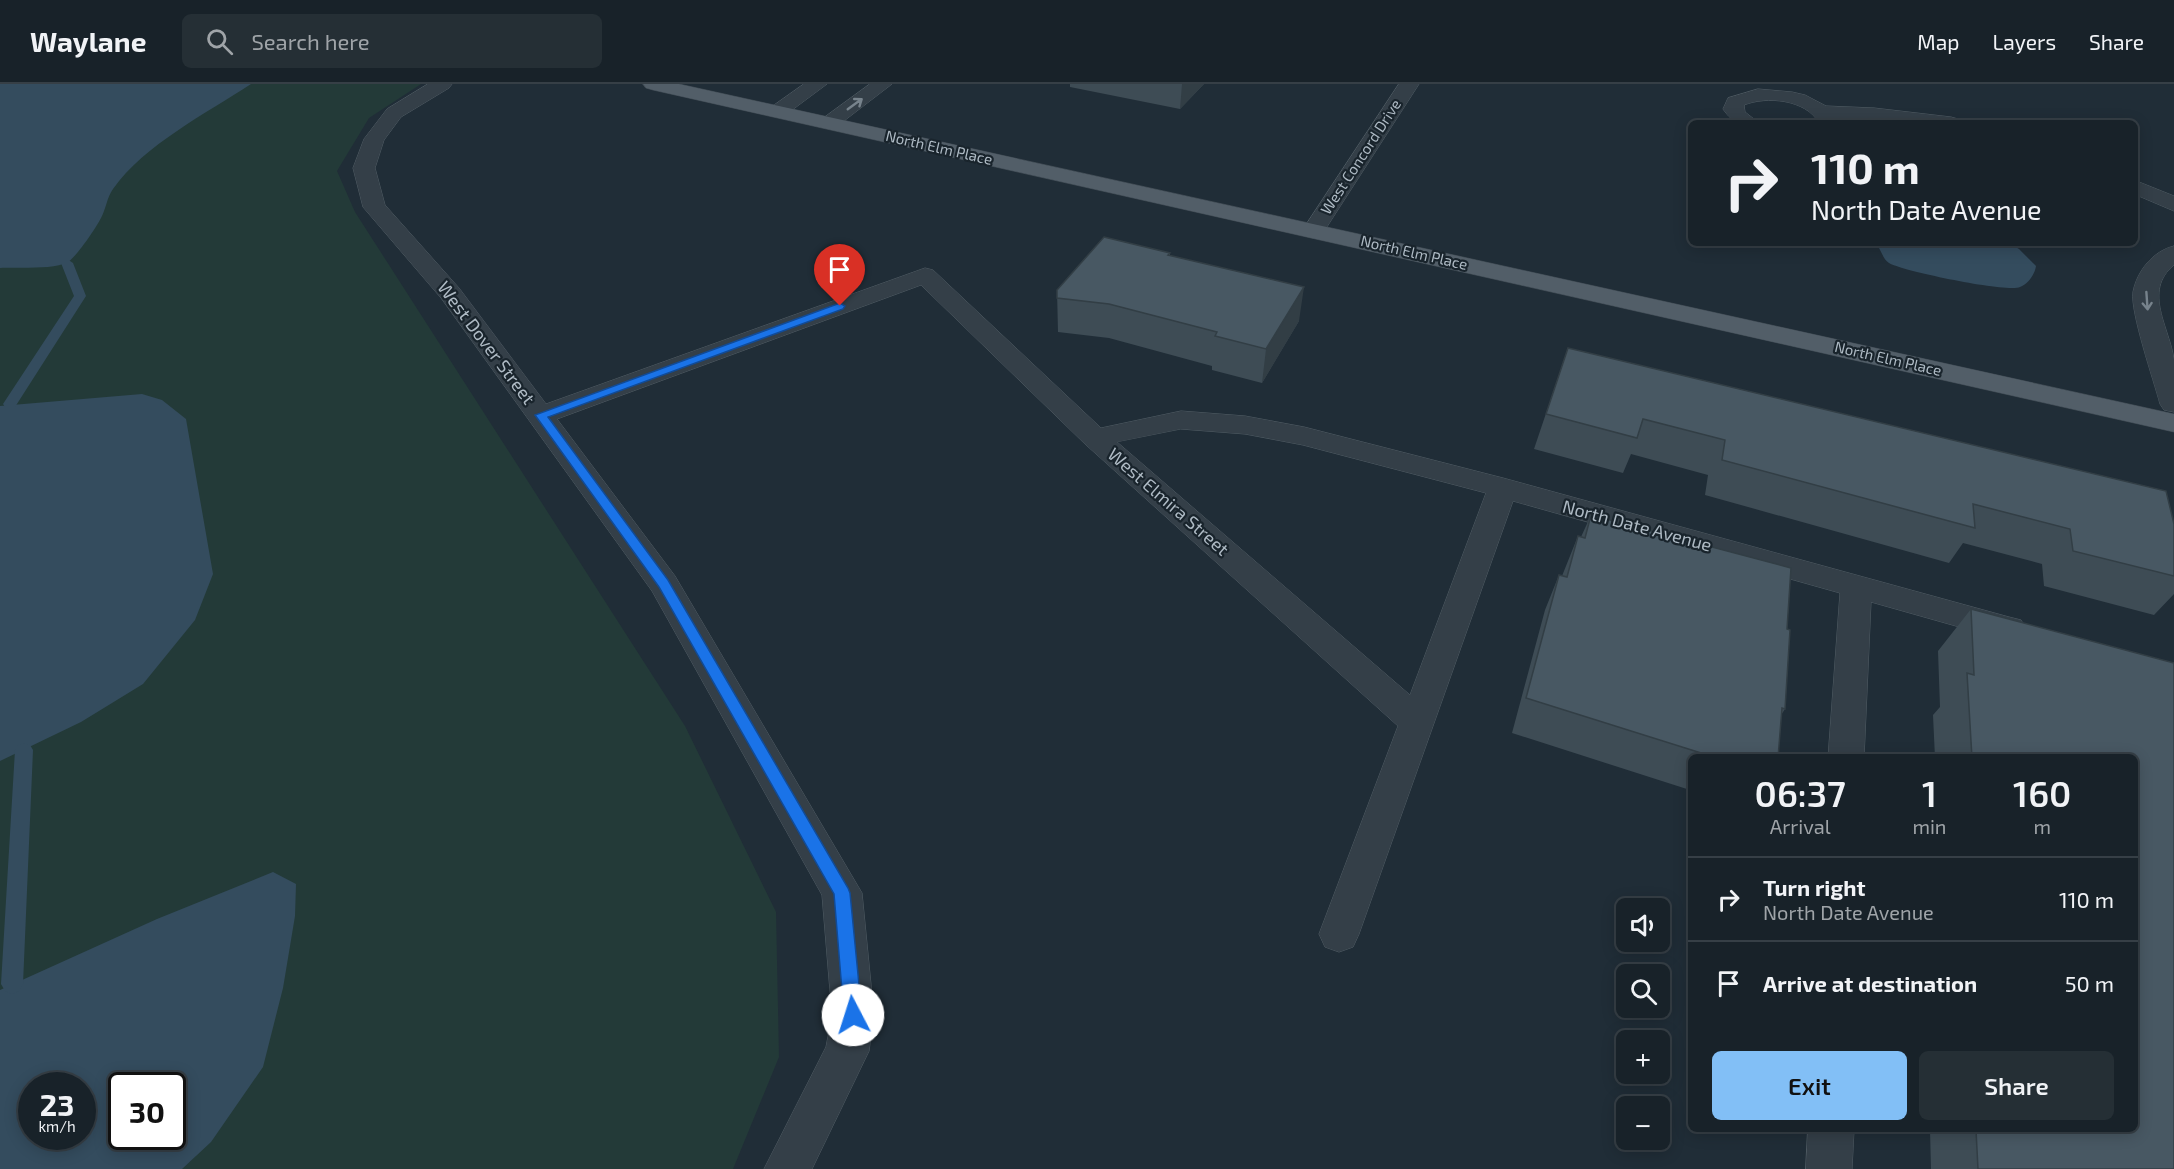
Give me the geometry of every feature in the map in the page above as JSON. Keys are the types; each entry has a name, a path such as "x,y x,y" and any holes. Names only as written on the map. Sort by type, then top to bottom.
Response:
{"main road":[{"name":"North Elm Place","path":"653,84 2174,423"}],"street":[{"name":"West Dover Street","path":"442,84 394,112 374,138 364,168 374,207 450,292 664,584 842,893 853,1015 847,1051 787,1169"},
{"path":"777,112 817,84"},
{"path":"829,123 882,84"},
{"name":"West Concord Drive","path":"1312,231 1409,84"},
{"path":"1744,120 1733,109 1736,102 1744,97 1759,95 1795,99 1826,117 1884,115 1926,120"},
{"path":"2138,188 2174,204"},
{"path":"2174,254 2154,269 2145,293 2150,323 2174,404"},
{"name":"West Elmira Street","path":"541,415 925,275 1095,438 1417,722"},
{"name":"North Date Avenue","path":"1095,438 1180,420 1245,425 1304,436 1503,488 2037,636"},
{"path":"1339,934 1503,488"},
{"path":"1846,754 1856,586"},
{"path":"1829,1169 1831,1132"}],"green space":[{"path":"0,84 421,84 369,118 337,171 355,212 685,726 776,912 779,1057 733,1169 0,1169"}],"water":[{"path":"0,84 251,84 177,131 141,158 111,192 95,228 68,262 45,267 0,268"},
{"path":"1880,246 2014,246 2036,266 2026,284 2011,288 1996,287 1898,267 1884,258"},
{"path":"142,394 162,400 186,419 213,574 195,620 143,684 81,722 0,761 0,406"},
{"path":"273,872 296,884 295,916 283,988 263,1067 211,1142 182,1169 0,1169 0,990 157,919"}],"building":[{"path":"1104,237 1170,253 1168,255 1304,287 1266,349 1215,336 1217,332 1109,304 1057,298 1057,290"},
{"path":"1568,348 2166,491 2174,524 2174,576 2073,551 2070,529 1973,504 1975,528 1722,460 1725,440 1643,419 1637,438 1546,414"},
{"path":"1591,515 1791,568 1785,709 1782,708 1778,754 1704,754 1526,698 1559,575 1567,577 1578,536 1585,538"},
{"path":"1971,609 2174,663 2174,1169 1978,1169 1976,1132 2138,1132 2138,754 1972,754 1967,673 1974,675"}],"waterway":[{"path":"10,404 80,296 67,263"},
{"path":"12,984 24,750"}],"route":[{"path":"840,306 541,415 664,584 842,893 853,1015"}]}
